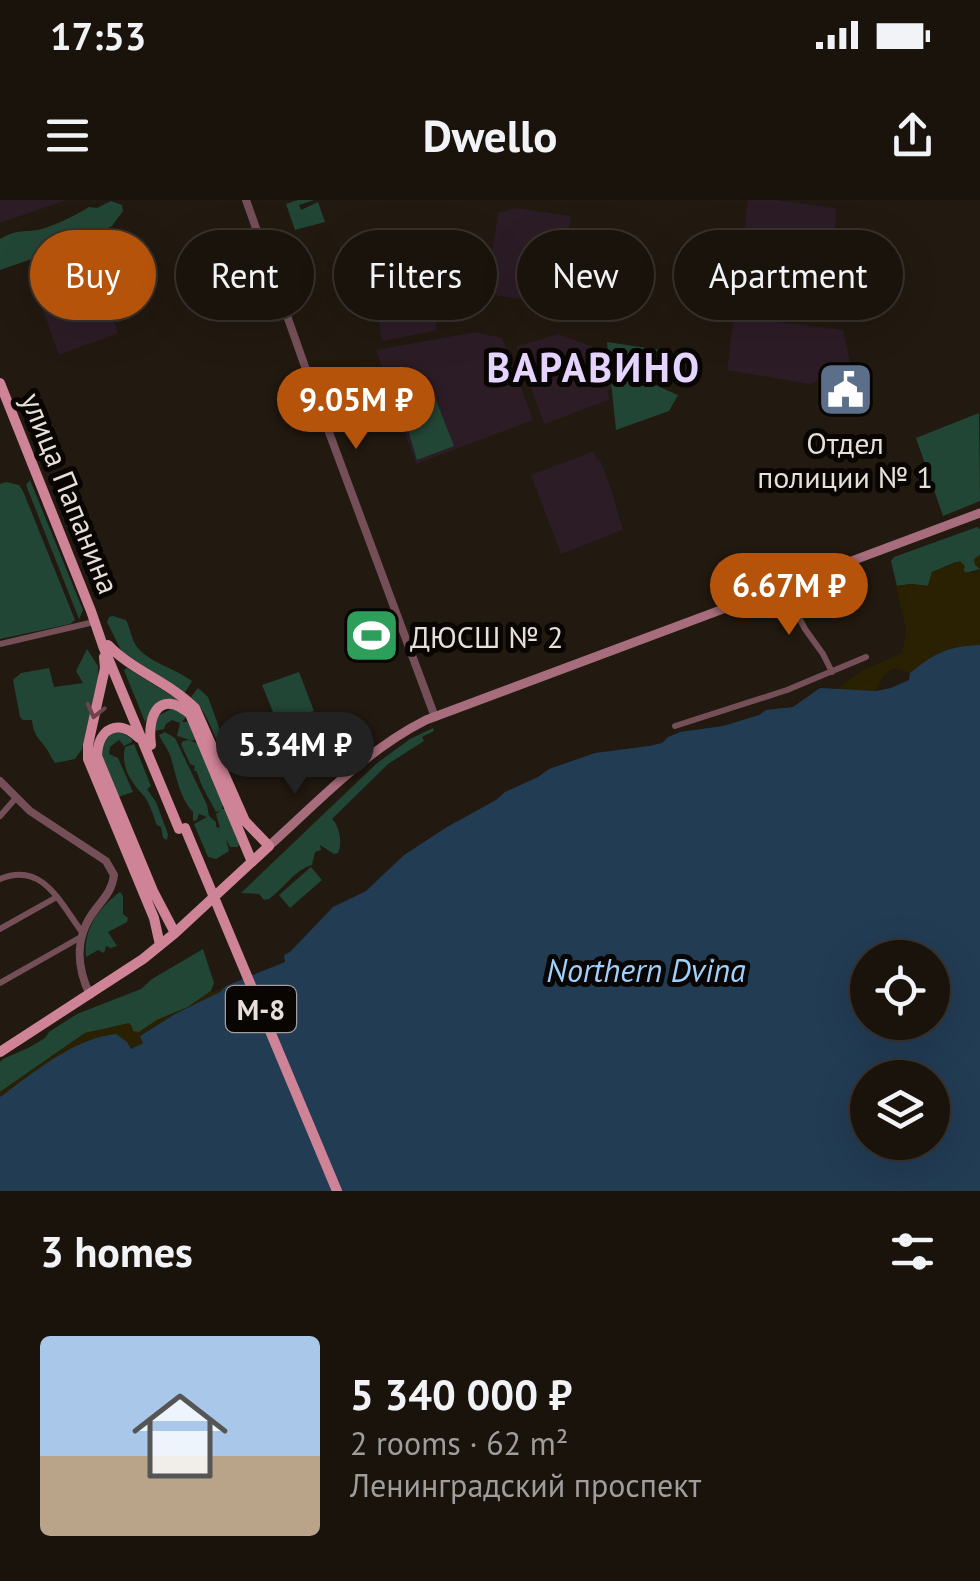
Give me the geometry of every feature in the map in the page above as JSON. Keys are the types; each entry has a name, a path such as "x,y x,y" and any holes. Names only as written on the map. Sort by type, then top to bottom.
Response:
{"main road":[{"name":"улица Папанина","path":"0,383 95,622 334,1191"},
{"path":"0,1052 160,945 372,754 410,728 980,514"},
{"path":"105,646 194,708 245,821 269,846"},
{"path":"105,646 106,668 87,752 154,918 160,945"},
{"path":"148,747 149,726 159,708 175,704 190,714 252,862"},
{"path":"148,747 130,730 114,728 103,734 96,756 174,933"}],"street":[{"path":"246,200 435,717"},
{"path":"784,587 832,672"},
{"path":"0,644 95,622"},
{"path":"674,726 787,690 866,657"},
{"path":"0,780 30,811 99,856 114,875 110,890 81,934 79,954 90,995"},
{"path":"0,816 16,799"},
{"path":"109,866 133,868"},
{"path":"0,879 17,874 36,876 81,934"},
{"path":"0,930 56,898"},
{"path":"0,983 81,934"}],"shaded area":[{"path":"0,200 66,200 0,223"},
{"path":"748,200 836,208 835,230 744,230"},
{"path":"517,208 571,216 569,230 517,230 517,299 497,296 498,213"},
{"path":"46,320 113,320 118,333 59,355"},
{"path":"437,320 436,331 382,341 379,322"},
{"path":"734,320 843,330 851,367 810,384 727,370"},
{"path":"475,332 502,338 533,420 416,464 376,350"},
{"path":"558,334 596,348 622,380 608,391 609,400 544,424 516,347"},
{"path":"594,451 610,485 623,530 561,554 531,475"}],"green space":[{"path":"314,200 299,205 301,210 318,202 325,222 295,230 286,204"},
{"path":"111,201 122,205 123,211 105,230 36,230 89,207 97,208"},
{"path":"30,231 30,260 0,270 0,239"},
{"path":"607,342 661,350 655,385 678,395 669,411 616,430"},
{"path":"430,385 454,446 417,460 395,387"},
{"path":"979,413 980,501 943,516 916,438"},
{"path":"30,480 83,610 79,619 26,485"},
{"path":"0,484 19,485 23,491 75,620 0,639"},
{"path":"977,527 980,555 975,559 980,569 966,573 956,562 932,572 928,586 897,586 891,561 894,557"},
{"path":"113,616 126,620 135,644 146,656 192,681 184,694 123,654 107,622"},
{"path":"87,649 98,666 98,677 82,749 75,759 55,763 36,734 32,720 20,717 13,680 21,673 49,668 54,687 83,683 76,671"},
{"path":"127,668 185,704 150,714 145,722 124,670"},
{"path":"299,672 314,711 278,724 262,685"},
{"path":"198,688 208,697 232,753 226,761 208,719 191,697"},
{"path":"171,709 186,717 182,722 188,722 195,740 190,741 197,743 239,843 238,847 230,847 226,839 229,851 216,859 208,857 194,824 207,817 199,814 193,821 193,812 159,735 165,732 175,738 209,816 220,828 216,814 221,810 216,812 181,744 190,740 177,736 180,723 172,720 164,729 155,731 158,716"},
{"path":"433,728 422,737 424,741 388,764 332,819 339,834 338,853 320,845 312,865 295,874 269,899 241,893 376,764"},
{"path":"123,733 132,739 124,746 119,740 110,747 109,754 118,758 133,792 118,797 100,751 104,738"},
{"path":"134,744 167,840 126,768 125,747"},
{"path":"311,867 322,880 290,908 279,895"},
{"path":"120,892 127,922 108,932 117,946 106,946 104,953 98,950 86,957 87,938 94,920"},
{"path":"203,949 214,983 211,991 139,1032 124,1025 85,1033 0,1092 3,1059 45,1038 77,1014 141,989"}],"sand":[{"path":"960,561 965,566 963,572 980,569 980,645 942,652 910,673 895,668 883,675 876,691 836,690 861,671 902,653 906,631 896,586 928,586 932,572"},
{"path":"226,986 140,1035 143,1043 131,1049 58,1056 0,1097 0,1092 85,1033 129,1023 133,1031 139,1032"}],"water":[{"name":"Northern Dvina","path":"980,645 980,1191 0,1191 0,1097 40,1067 84,1042 116,1034 131,1049 143,1043 140,1036 175,1014 226,986 285,962 284,955 333,907 366,891 404,855 505,792 549,769 595,753 662,743 680,732 723,726 766,710 793,707 820,688 891,688 909,680 910,673 950,649"}],"place":[{"name":"Отдел полиции № 1","path":"845,390"},
{"name":"ДЮСШ № 2","path":"371,636"}],"district":[{"name":"ВАРАВИНО","path":"594,367"}]}
